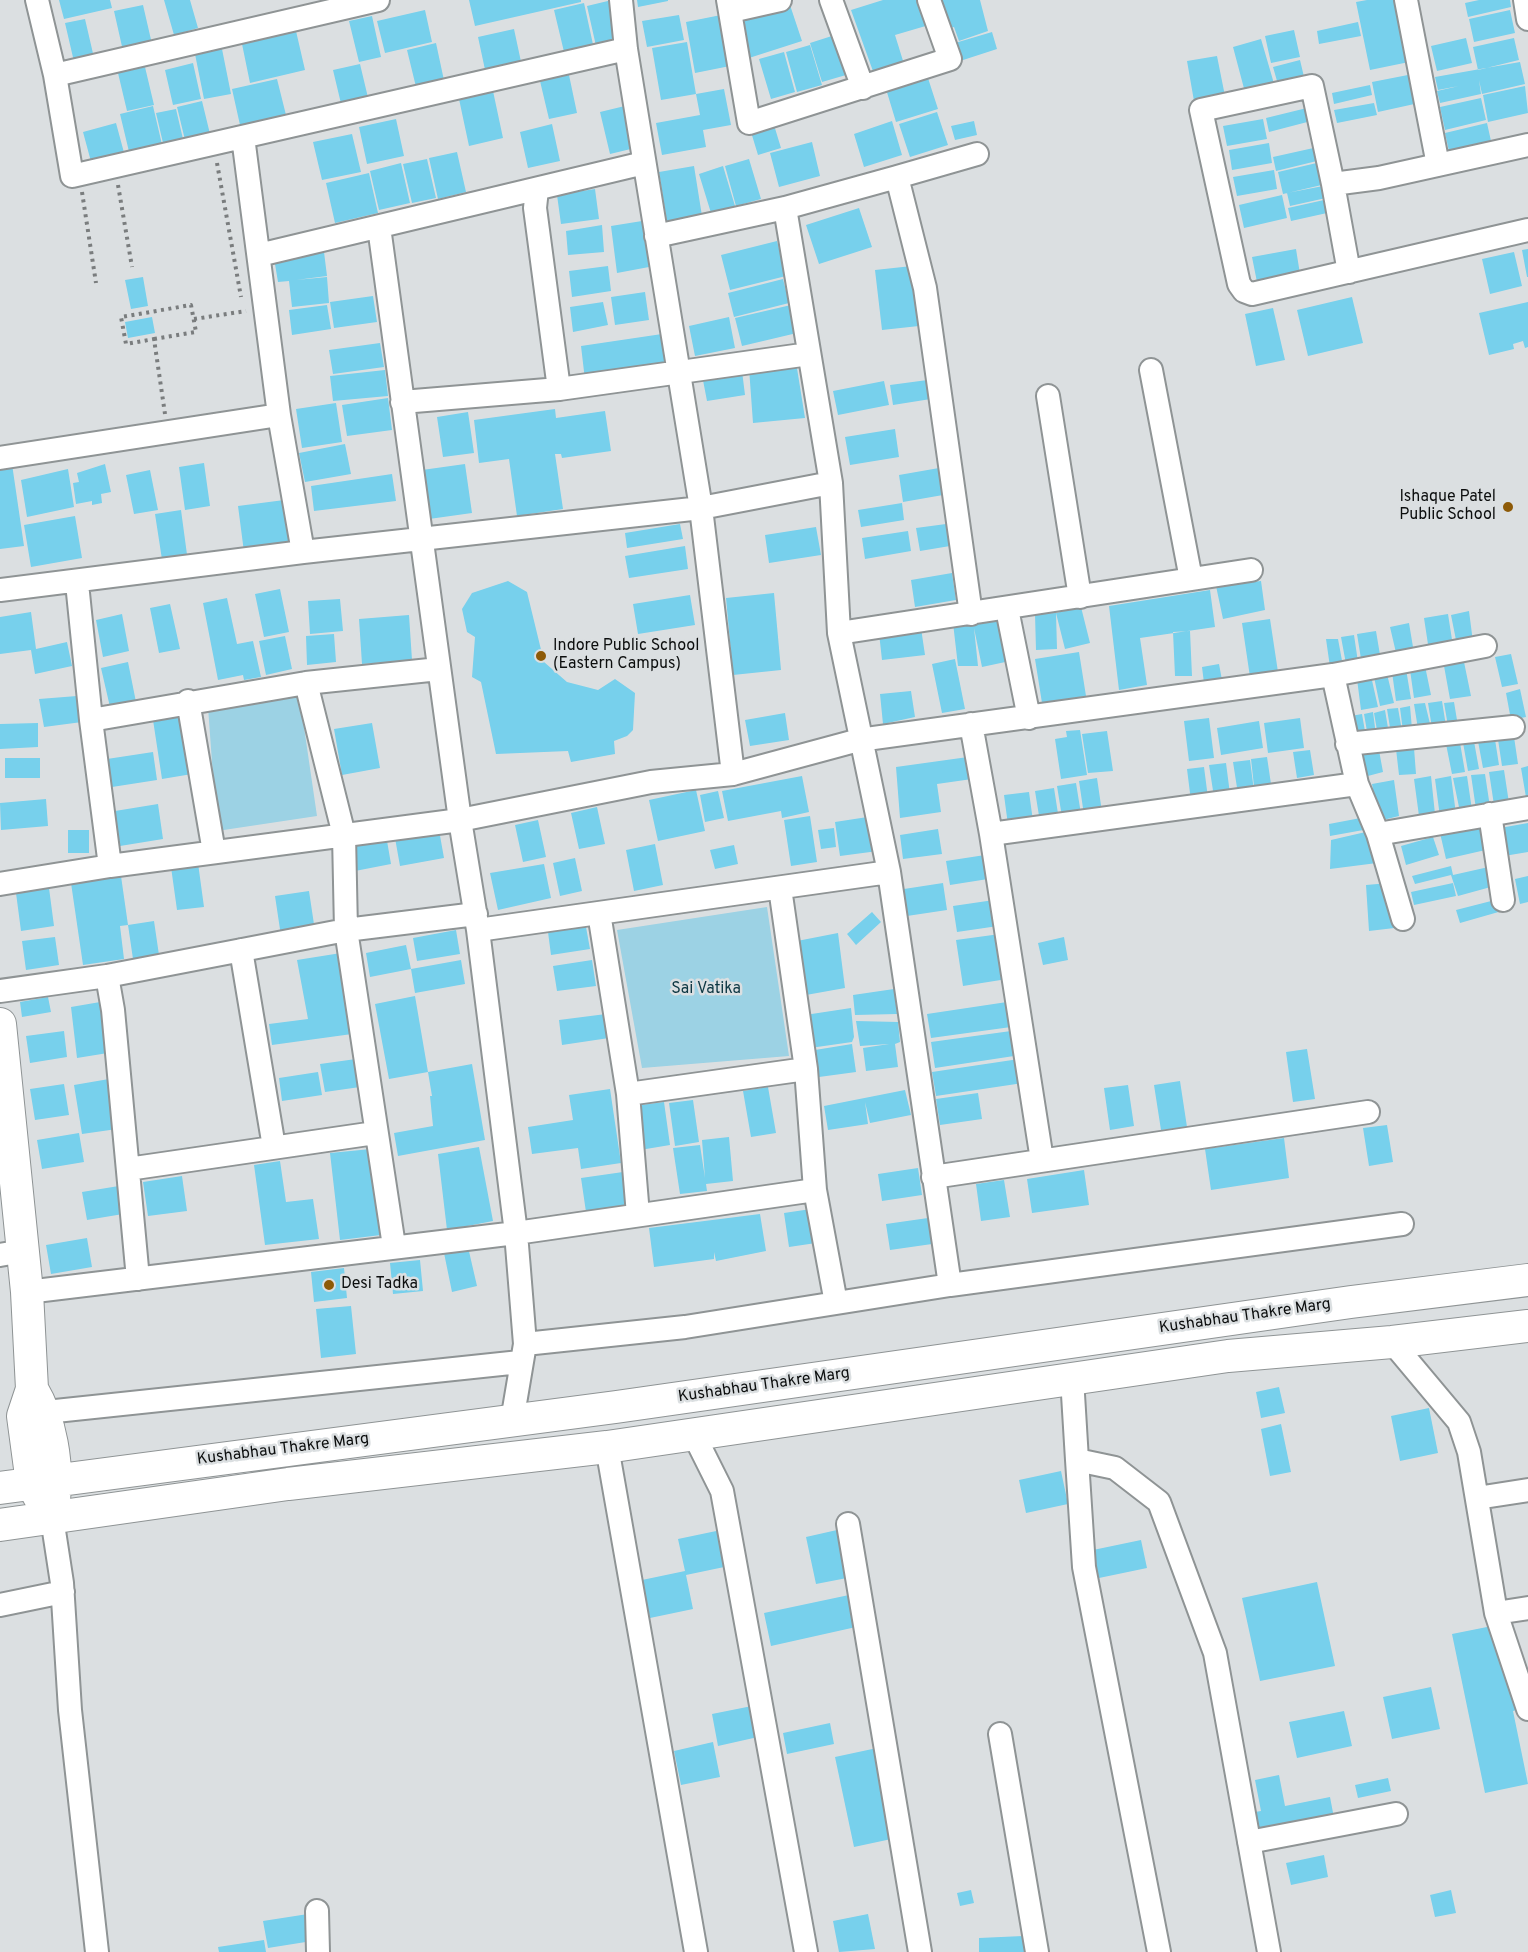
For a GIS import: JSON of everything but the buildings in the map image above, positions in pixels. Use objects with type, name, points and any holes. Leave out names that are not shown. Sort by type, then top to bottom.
[{"type":"main road","points":[[0,1024],[11,1253],[27,1292],[39,1400],[23,1416],[44,1481],[52,1518]]},
{"type":"main road","name":"Kushabhau Thakre Marg","points":[[0,1488],[512,1421],[1396,1296],[1528,1280]]},
{"type":"main road","name":"Kushabhau Thakre Marg","points":[[0,1525],[288,1484],[607,1447],[1228,1356],[1392,1342],[1528,1326]]},
{"type":"street","points":[[37,0],[55,75],[72,176],[626,49]]},
{"type":"street","points":[[55,75],[378,0]]},
{"type":"street","points":[[621,0],[626,49],[701,508],[733,774]]},
{"type":"street","points":[[780,0],[729,6],[749,123],[950,59],[929,0]]},
{"type":"street","points":[[831,0],[863,88]]},
{"type":"street","points":[[1406,0],[1438,165]]},
{"type":"street","points":[[1525,0],[1528,19]]},
{"type":"street","points":[[1349,272],[1312,86],[1201,110],[1239,284],[1244,291],[1252,294],[1349,272],[1528,230]]},
{"type":"street","points":[[243,137],[279,415],[303,552]]},
{"type":"street","points":[[1333,184],[1379,178],[1528,145]]},
{"type":"street","points":[[656,236],[785,208],[977,154]]},
{"type":"street","points":[[260,255],[644,163]]},
{"type":"street","points":[[897,177],[925,288],[971,614]]},
{"type":"street","points":[[537,189],[535,208],[559,389]]},
{"type":"street","points":[[785,208],[831,483],[839,633],[859,740],[889,872],[950,1285]]},
{"type":"street","points":[[379,226],[460,820],[477,922],[516,1233],[522,1353],[512,1421]]},
{"type":"street","points":[[402,402],[559,389],[809,354]]},
{"type":"street","points":[[1151,370],[1191,579]]},
{"type":"street","points":[[1048,396],[1080,597]]},
{"type":"street","points":[[0,458],[279,415]]},
{"type":"street","points":[[0,590],[77,583],[303,552],[701,508],[831,483]]},
{"type":"street","points":[[839,633],[1251,570]]},
{"type":"street","points":[[77,583],[91,720],[110,866]]},
{"type":"street","points":[[1007,609],[1029,718]]},
{"type":"street","points":[[0,884],[110,866],[460,820],[651,782],[733,774],[859,740],[1332,675],[1485,646]]},
{"type":"street","points":[[91,720],[188,701],[306,683],[439,669]]},
{"type":"street","points":[[1332,675],[1357,784],[1378,834],[1403,919]]},
{"type":"street","points":[[306,683],[344,835],[346,930],[375,1133],[394,1246]]},
{"type":"street","points":[[188,701],[214,852]]},
{"type":"street","points":[[971,724],[992,834],[1042,1160]]},
{"type":"street","points":[[1347,744],[1513,727]]},
{"type":"street","points":[[992,834],[1357,784]]},
{"type":"street","points":[[1378,834],[1528,808]]},
{"type":"street","points":[[1490,814],[1503,900]]},
{"type":"street","points":[[0,991],[107,976],[346,930],[599,913],[889,872]]},
{"type":"street","points":[[780,888],[806,1069],[815,1190],[836,1302]]},
{"type":"street","points":[[599,913],[628,1094],[639,1215]]},
{"type":"street","points":[[242,950],[274,1147]]},
{"type":"street","points":[[107,976],[113,1010],[138,1279]]},
{"type":"street","points":[[628,1094],[806,1069]]},
{"type":"street","points":[[933,1177],[1368,1112]]},
{"type":"street","points":[[128,1169],[375,1133]]},
{"type":"street","points":[[27,1292],[516,1233],[815,1190]]},
{"type":"street","points":[[39,1400],[522,1353],[950,1285],[1402,1224]]},
{"type":"street","points":[[1392,1342],[1459,1422],[1469,1452],[1496,1613],[1528,1709]]},
{"type":"street","points":[[1072,1378],[1084,1567],[1159,1952]]},
{"type":"street","points":[[694,1435],[723,1491],[806,1952]]},
{"type":"street","points":[[607,1447],[696,1952]]},
{"type":"street","points":[[1077,1460],[1115,1468],[1159,1502],[1215,1653],[1269,1952]]},
{"type":"street","points":[[1477,1498],[1528,1490]]},
{"type":"street","points":[[52,1518],[63,1592],[70,1710],[97,1952]]},
{"type":"street","points":[[848,1524],[920,1952]]},
{"type":"street","points":[[0,1605],[63,1592]]},
{"type":"street","points":[[1496,1613],[1528,1608]]},
{"type":"street","points":[[1000,1734],[1037,1952]]},
{"type":"street","points":[[1248,1842],[1396,1814]]},
{"type":"street","points":[[317,1911],[318,1952]]},
{"type":"path","points":[[215,156],[245,322]]},
{"type":"path","points":[[109,186],[129,181]]},
{"type":"path","points":[[118,184],[132,267]]},
{"type":"path","points":[[91,190],[82,192],[96,283]]},
{"type":"path","points":[[191,305],[196,332],[154,339],[126,344],[121,317],[191,305]]},
{"type":"path","points":[[194,319],[266,308]]},
{"type":"path","points":[[154,339],[166,423]]},
{"type":"green space","points":[[299,693],[317,816],[217,831],[208,707]]},
{"type":"green space","name":"Sai Vatika","points":[[767,907],[789,1056],[642,1068],[617,930]]},
{"type":"place","name":"Ishaque Patel Public School","points":[[1508,507]]},
{"type":"place","name":"Indore Public School (Eastern Campus)","points":[[541,656]]},
{"type":"place","name":"Desi Tadka","points":[[329,1285]]}]
